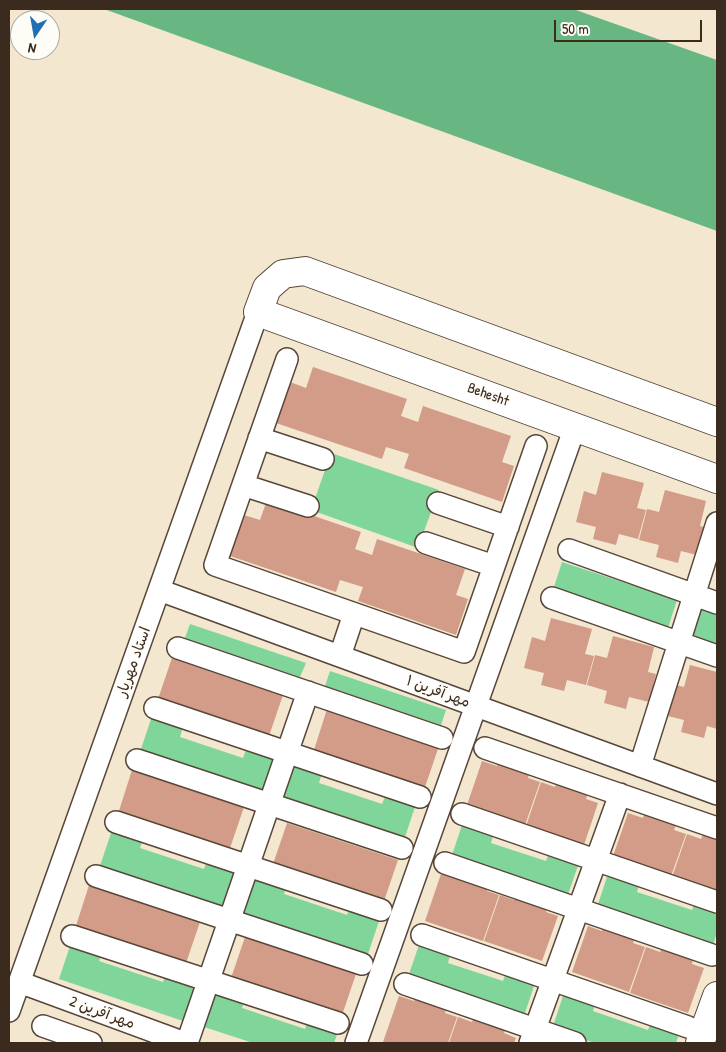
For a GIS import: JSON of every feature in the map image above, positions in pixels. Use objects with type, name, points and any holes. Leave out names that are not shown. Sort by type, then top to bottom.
[{"type":"main road","points":[[258,312],[267,288],[282,274],[305,271],[717,422]]},
{"type":"main road","name":"Behesht","points":[[258,312],[717,479]]},
{"type":"main road","points":[[694,1035],[717,996]]},
{"type":"street","name":"استاد مهریار","points":[[9,1011],[258,312]]},
{"type":"street","points":[[287,360],[215,565],[464,652],[536,446]]},
{"type":"street","points":[[356,1043],[575,428]]},
{"type":"street","points":[[259,438],[323,459]]},
{"type":"street","points":[[243,484],[308,506]]},
{"type":"street","points":[[438,503],[508,527]]},
{"type":"street","points":[[640,766],[717,523]]},
{"type":"street","points":[[426,543],[494,566]]},
{"type":"street","points":[[569,550],[717,603]]},
{"type":"street","name":"مهر آفرین ۱","points":[[159,590],[717,794]]},
{"type":"street","points":[[552,598],[717,656]]},
{"type":"street","points":[[340,656],[354,614]]},
{"type":"street","points":[[178,648],[442,738]]},
{"type":"street","points":[[186,1043],[308,692]]},
{"type":"street","points":[[154,708],[420,796]]},
{"type":"street","points":[[485,748],[717,828]]},
{"type":"street","points":[[137,760],[402,848]]},
{"type":"street","points":[[533,1036],[620,794]]},
{"type":"street","points":[[462,814],[717,902]]},
{"type":"street","points":[[116,822],[382,910]]},
{"type":"street","points":[[445,863],[712,955]]},
{"type":"street","points":[[96,876],[362,964]]},
{"type":"street","points":[[422,935],[553,980],[694,1035]]},
{"type":"street","points":[[72,936],[338,1024]]},
{"type":"street","name":"مهر آفرین 2","points":[[19,982],[186,1043]]},
{"type":"street","points":[[405,984],[533,1036],[575,1043]]},
{"type":"street","points":[[43,1026],[91,1043]]},
{"type":"green space","points":[[104,9],[573,9],[717,60],[717,231]]},
{"type":"green space","points":[[331,453],[439,490],[418,548],[311,510]]},
{"type":"green space","points":[[562,562],[677,600],[668,628],[553,590]]},
{"type":"green space","points":[[699,609],[717,615],[717,646],[689,637]]},
{"type":"green space","points":[[190,624],[306,663],[300,677],[185,638]]},
{"type":"green space","points":[[330,671],[446,710],[441,725],[325,686]]},
{"type":"green space","points":[[152,716],[183,727],[180,737],[243,758],[247,747],[277,758],[264,796],[139,755]]},
{"type":"green space","points":[[291,762],[322,773],[319,783],[382,804],[386,794],[416,804],[403,843],[278,801]]},
{"type":"green space","points":[[463,822],[494,833],[491,843],[546,861],[550,851],[580,860],[566,900],[450,861]]},
{"type":"green space","points":[[113,827],[144,837],[140,848],[204,869],[208,858],[238,868],[225,907],[100,866]]},
{"type":"green space","points":[[609,871],[640,881],[637,892],[692,910],[696,899],[717,906],[717,932],[712,949],[596,910]]},
{"type":"green space","points":[[256,873],[287,884],[284,894],[347,915],[351,905],[381,915],[368,954],[243,912]]},
{"type":"green space","points":[[72,940],[103,950],[99,961],[163,982],[167,972],[197,981],[183,1021],[59,979]]},
{"type":"green space","points":[[420,942],[451,952],[448,963],[503,981],[507,970],[536,980],[523,1019],[407,980]]},
{"type":"green space","points":[[214,987],[245,998],[242,1008],[305,1029],[308,1019],[339,1029],[334,1043],[253,1043],[201,1026]]},
{"type":"green space","points":[[565,990],[596,1001],[593,1011],[648,1030],[652,1019],[681,1028],[676,1043],[595,1043],[552,1029]]},
{"type":"building","points":[[313,367],[407,399],[401,416],[418,422],[423,406],[511,436],[502,462],[514,466],[502,502],[404,468],[409,454],[386,447],[382,459],[276,423],[290,382],[306,388]]},
{"type":"building","points":[[602,472],[644,483],[637,508],[646,510],[638,539],[619,534],[616,545],[593,539],[596,527],[576,522],[584,491],[596,495]]},
{"type":"building","points":[[665,490],[706,501],[700,526],[708,528],[701,556],[681,551],[678,563],[656,557],[659,545],[639,540],[647,509],[659,512]]},
{"type":"building","points":[[267,500],[361,532],[355,549],[372,555],[377,539],[465,569],[456,595],[468,599],[456,635],[358,601],[363,587],[340,580],[336,592],[230,556],[244,515],[260,520]]},
{"type":"building","points":[[551,618],[592,629],[585,654],[594,656],[586,685],[567,680],[564,691],[541,685],[544,673],[524,668],[532,637],[545,641]]},
{"type":"building","points":[[613,636],[654,647],[648,672],[656,674],[649,702],[629,697],[626,709],[604,703],[607,691],[587,685],[595,655],[607,658]]},
{"type":"building","points":[[173,655],[284,692],[268,739],[157,702]]},
{"type":"building","points":[[690,665],[717,672],[717,729],[707,726],[704,738],[681,732],[684,720],[664,715],[672,684],[684,687]]},
{"type":"building","points":[[328,706],[440,743],[424,790],[313,753]]},
{"type":"building","points":[[499,760],[530,771],[528,778],[540,782],[524,828],[466,808],[482,761],[497,766]]},
{"type":"building","points":[[132,770],[244,807],[228,854],[117,817]]},
{"type":"building","points":[[557,781],[589,791],[586,799],[598,803],[583,848],[525,829],[541,782],[555,787]]},
{"type":"building","points":[[645,811],[677,822],[674,830],[686,834],[670,879],[612,859],[628,813],[643,818]]},
{"type":"building","points":[[287,823],[398,860],[382,907],[271,870]]},
{"type":"building","points":[[704,832],[717,837],[717,896],[671,880],[687,834],[701,839]]},
{"type":"building","points":[[458,873],[489,884],[487,891],[499,895],[483,941],[425,921],[441,874],[456,879]]},
{"type":"building","points":[[90,882],[201,919],[185,966],[75,929]]},
{"type":"building","points":[[517,894],[548,905],[546,912],[558,916],[542,961],[484,941],[500,895],[514,900]]},
{"type":"building","points":[[604,924],[636,935],[633,943],[645,947],[629,992],[572,972],[588,926],[602,931]]},
{"type":"building","points":[[245,937],[356,974],[340,1021],[229,984]]},
{"type":"building","points":[[663,946],[694,956],[692,964],[704,968],[688,1013],[630,993],[646,947],[660,952]]},
{"type":"building","points":[[416,994],[447,1005],[445,1013],[457,1017],[448,1043],[383,1042],[399,996],[414,1001]]},
{"type":"building","points":[[475,1015],[506,1026],[504,1033],[516,1038],[514,1043],[449,1043],[458,1017],[472,1022]]}]
